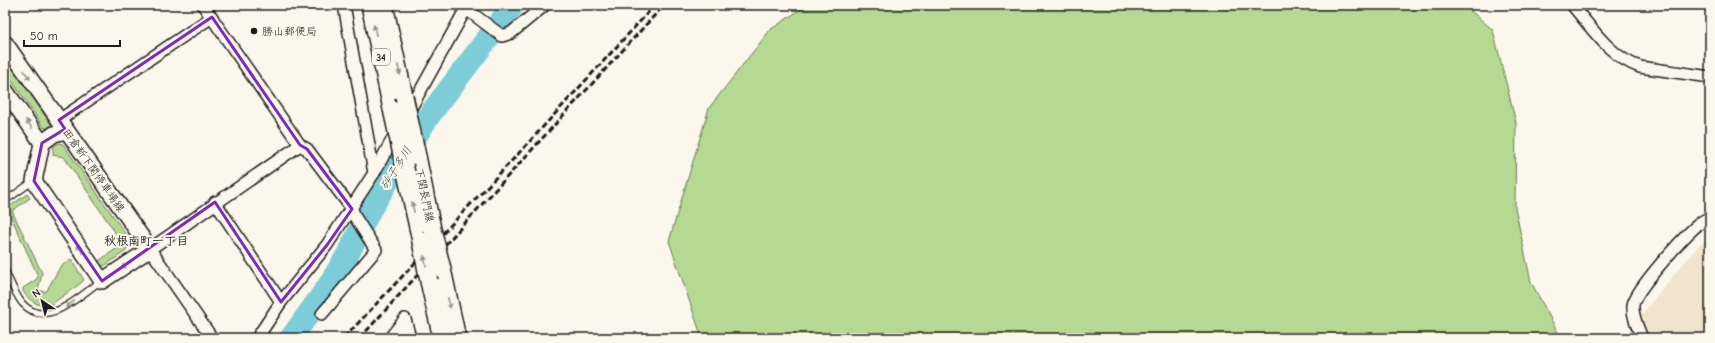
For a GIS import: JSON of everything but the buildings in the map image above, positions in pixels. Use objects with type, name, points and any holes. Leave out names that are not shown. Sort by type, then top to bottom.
[{"type":"main road","name":"下関長門線","points":[[370,5],[406,173],[426,235],[442,269],[457,338]]},
{"type":"main road","name":"下関長門線","points":[[384,5],[417,156],[430,281],[442,338]]},
{"type":"main road","name":"田倉新下関停車場線","points":[[5,43],[150,249]]},
{"type":"main road","points":[[5,90],[42,143]]},
{"type":"main road","points":[[62,125],[54,134],[42,143],[34,181],[102,281],[150,249]]},
{"type":"street","points":[[344,5],[374,173]]},
{"type":"street","points":[[257,338],[280,302],[353,213],[374,173],[442,54],[465,6],[502,36],[511,33],[545,5]]},
{"type":"street","points":[[1572,5],[1606,45],[1617,56],[1629,64],[1640,67],[1710,77]]},
{"type":"street","points":[[62,125],[209,9],[300,146],[307,149],[353,213],[376,250],[322,314]]},
{"type":"street","points":[[212,338],[150,249],[215,202],[300,146]]},
{"type":"street","points":[[215,202],[280,302]]},
{"type":"street","points":[[1642,338],[1636,322],[1633,306],[1636,295],[1669,254],[1700,223],[1710,217]]},
{"type":"street","points":[[390,338],[405,319],[410,338]]},
{"type":"lane","points":[[5,201],[34,181]]},
{"type":"lane","points":[[5,270],[23,304],[33,310],[45,314],[62,310],[102,281]]},
{"type":"highlighted area","points":[[212,17],[300,145],[307,149],[352,209],[327,245],[281,302],[215,202],[102,281],[34,181],[42,143],[65,129],[59,120]]},
{"type":"shaded area","points":[[1710,238],[1710,338],[1642,338],[1636,322],[1698,246]]},
{"type":"green space","points":[[807,5],[1464,5],[1493,30],[1516,123],[1515,208],[1531,282],[1561,338],[702,338],[669,241],[709,108],[770,30]]},
{"type":"green space","points":[[5,57],[51,124],[49,128],[44,128],[5,71]]},
{"type":"green space","points":[[59,143],[63,144],[129,239],[126,251],[104,266],[100,266],[96,263],[123,244],[64,157],[53,155],[53,147]]},
{"type":"green space","points":[[27,194],[30,198],[12,211],[42,273],[38,290],[46,292],[60,267],[71,259],[84,280],[49,306],[34,302],[28,298],[23,291],[23,288],[37,279],[38,276],[8,210],[9,207]]},
{"type":"waterway","name":"砂子多川","points":[[291,338],[327,288],[348,254],[370,210],[428,117],[513,5]]},
{"type":"railway","points":[[344,338],[519,153],[655,5]]},
{"type":"railway","points":[[360,338],[664,5]]},
{"type":"place","name":"勝山郵便局","points":[[254,31]]},
{"type":"district","name":"秋根南町一丁目","points":[[146,241]]}]
